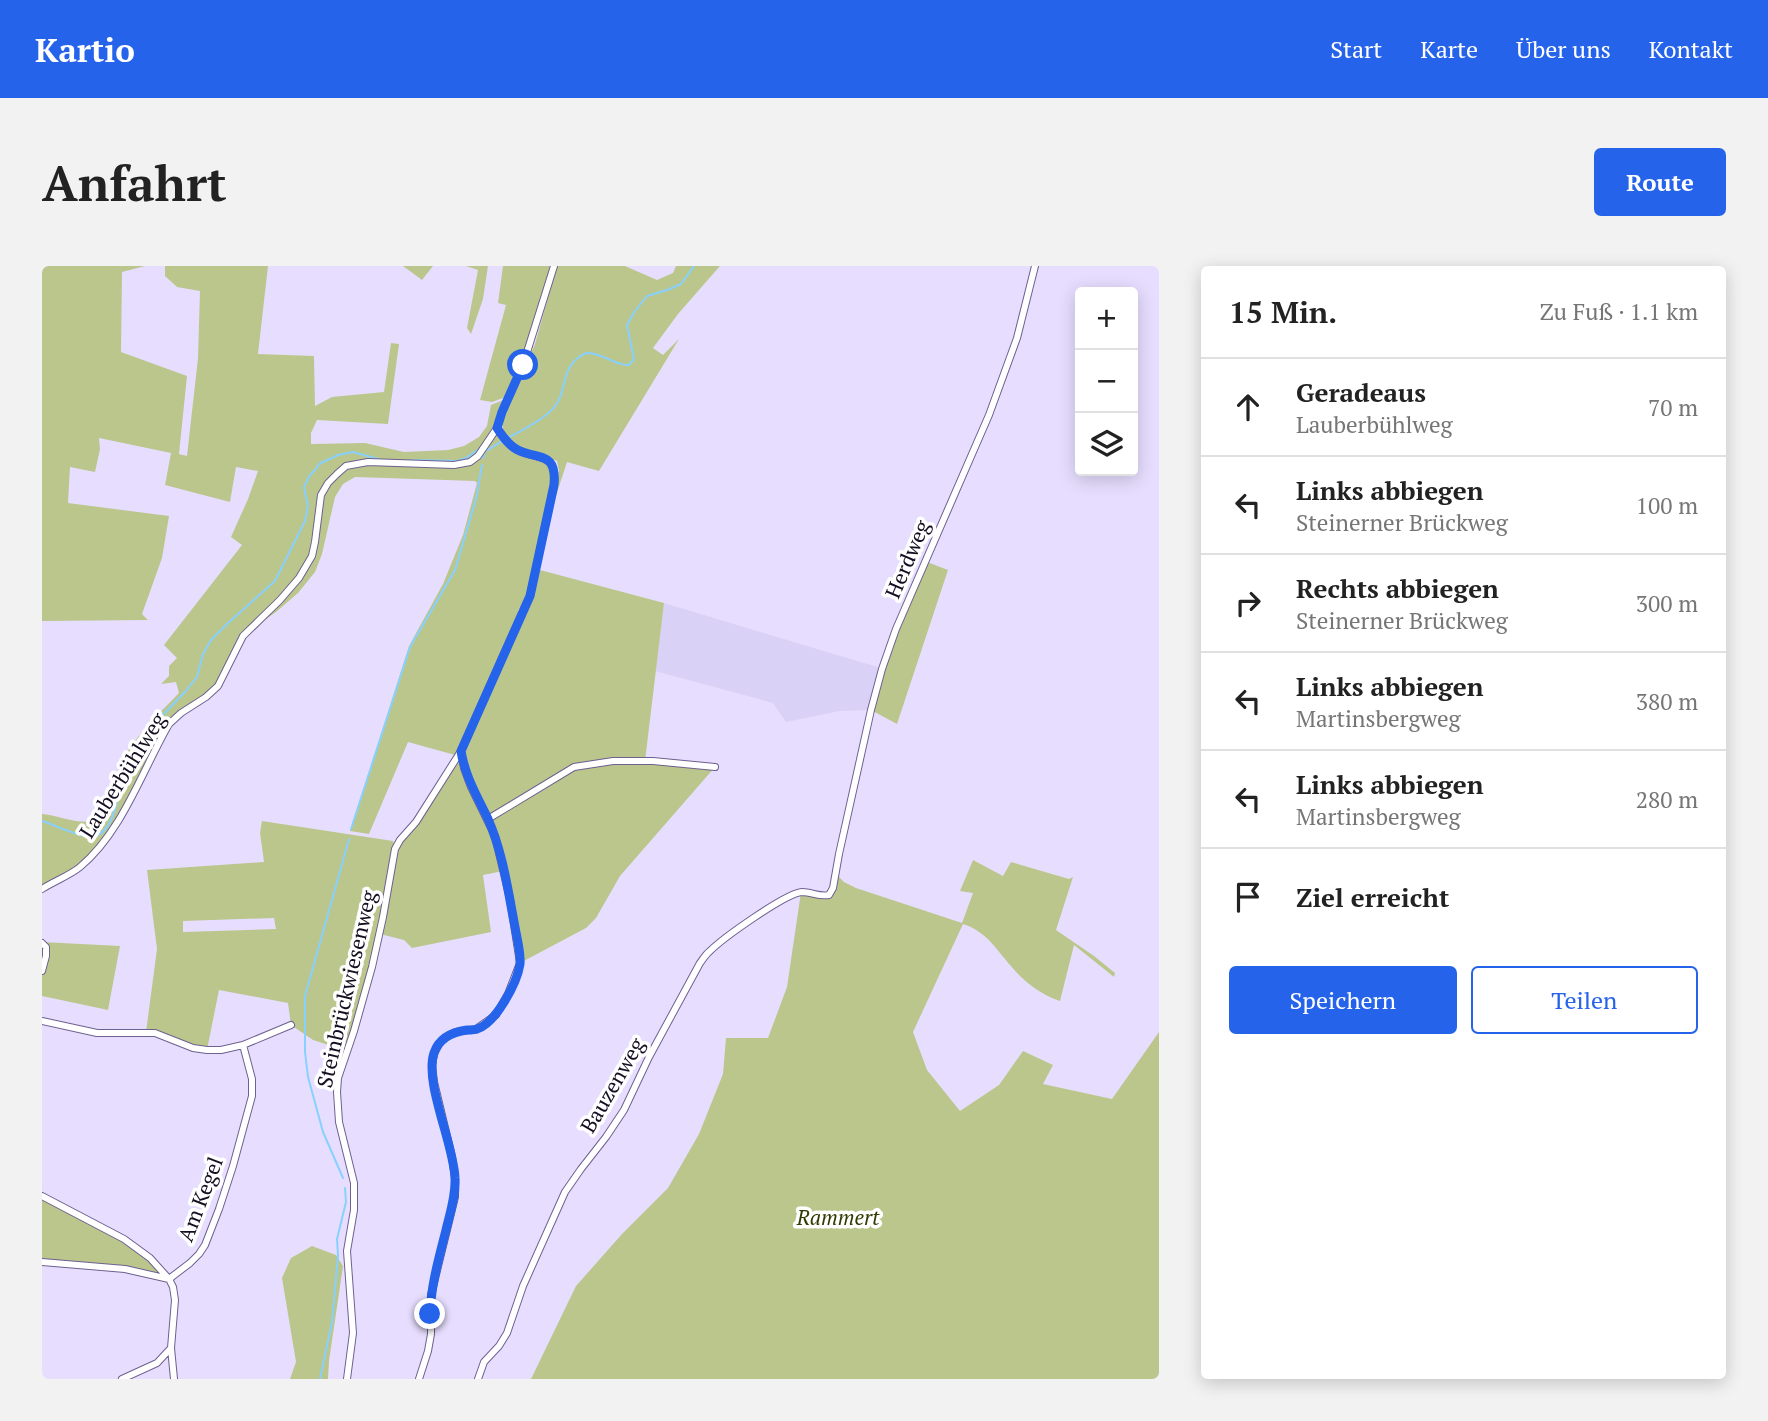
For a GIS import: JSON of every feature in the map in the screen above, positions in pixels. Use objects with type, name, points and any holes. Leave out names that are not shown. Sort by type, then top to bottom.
[{"type":"street","name":"Lauberbühlweg","points":[[42,889],[78,869],[97,851],[146,770],[169,724],[218,685],[243,636],[299,578],[312,556],[321,495],[328,483],[346,467],[368,462],[454,465],[470,462],[499,431],[502,412],[523,365],[554,266]]},
{"type":"street","name":"Herdweg","points":[[836,874],[882,669],[896,629],[989,415],[1017,338],[1035,266]]},
{"type":"street","name":"Steinbrückwiesenweg","points":[[347,1379],[353,1333],[347,1251],[354,1210],[354,1183],[339,1122],[338,1078],[372,967],[395,849],[416,822],[461,751],[530,596],[554,485],[555,471],[549,461],[515,448],[499,431]]},
{"type":"street","points":[[419,1379],[428,1351],[431,1295],[454,1197],[455,1178],[436,1095],[432,1065],[434,1054],[446,1037],[456,1032],[476,1029],[496,1015],[520,963],[504,870],[495,836],[467,778],[461,751]]},
{"type":"street","points":[[488,819],[574,767],[613,761],[653,761],[715,767]]},
{"type":"street","name":"Bauzenweg","points":[[478,1379],[484,1362],[508,1333],[523,1286],[565,1192],[624,1110],[649,1056],[699,964],[726,937],[785,898],[802,892],[829,895],[836,874]]},
{"type":"street","points":[[42,943],[46,947],[42,971]]},
{"type":"street","points":[[42,1021],[97,1033],[155,1033],[193,1048],[206,1050],[243,1045],[291,1025]]},
{"type":"street","name":"Am Kegel","points":[[169,1279],[190,1263],[205,1245],[233,1166],[252,1096],[252,1079],[243,1045]]},
{"type":"street","points":[[42,1196],[124,1239],[150,1258],[169,1279],[175,1300],[171,1348],[174,1379]]},
{"type":"street","points":[[42,1262],[125,1269],[169,1279]]},
{"type":"street","points":[[122,1379],[157,1363],[171,1348]]},
{"type":"shaded area","points":[[664,603],[864,663],[882,666],[871,710],[840,711],[786,722],[773,703],[655,671]]},
{"type":"green space","points":[[42,266],[145,266],[122,272],[121,352],[187,376],[179,454],[187,456],[198,358],[200,291],[177,287],[165,276],[165,266],[268,266],[258,354],[314,356],[315,406],[332,397],[384,392],[391,343],[399,344],[388,424],[317,420],[311,433],[311,444],[365,443],[404,452],[448,450],[464,446],[479,437],[487,426],[491,405],[506,399],[487,438],[472,460],[478,460],[499,434],[506,443],[545,461],[554,472],[529,595],[523,609],[518,610],[520,612],[455,755],[408,742],[369,834],[350,831],[409,646],[443,584],[463,535],[477,483],[475,481],[355,477],[343,484],[335,497],[322,554],[315,572],[298,593],[242,636],[217,685],[168,724],[112,827],[95,849],[78,866],[42,886],[42,814],[83,822],[100,817],[129,750],[179,693],[176,682],[161,684],[169,676],[169,666],[177,658],[164,645],[242,545],[231,537],[258,471],[236,467],[230,502],[165,485],[171,453],[99,438],[100,449],[95,472],[70,467],[68,503],[169,516],[162,558],[142,614],[148,620],[42,621]]},
{"type":"green space","points":[[403,266],[433,266],[422,280]]},
{"type":"green space","points":[[466,266],[488,266],[483,299],[471,334],[467,328],[478,270]]},
{"type":"green space","points":[[503,266],[550,266],[522,364],[510,392],[492,402],[480,400],[506,305],[498,303]]},
{"type":"green space","points":[[557,266],[625,266],[657,280],[673,273],[676,266],[720,266],[678,314],[653,348],[663,355],[679,339],[599,471],[567,462],[553,505],[559,471],[557,461],[513,443],[503,429],[503,419],[535,344]]},
{"type":"green space","points":[[927,562],[948,570],[897,724],[871,710],[899,630]]},
{"type":"green space","points":[[540,570],[664,603],[645,761],[715,767],[620,876],[596,918],[586,928],[520,963],[503,871],[483,875],[491,932],[412,948],[404,940],[380,934],[347,1051],[313,1040],[291,1025],[288,1003],[219,990],[207,1050],[146,1032],[157,949],[147,870],[264,862],[260,833],[262,821],[393,841],[395,847],[467,742],[533,596]],"holes":[[[274,918],[276,929],[183,932],[183,921]]]},
{"type":"green space","name":"Rammert","points":[[973,860],[1003,876],[1011,862],[1069,879],[1073,877],[1056,930],[1115,973],[1114,977],[1074,945],[1060,1001],[1027,982],[985,936],[963,924],[913,1032],[927,1070],[960,1111],[999,1085],[1023,1051],[1053,1065],[1043,1084],[1112,1099],[1159,1032],[1159,1379],[531,1379],[576,1286],[668,1188],[699,1134],[723,1074],[726,1038],[768,1038],[787,987],[801,892],[829,895],[836,874],[856,888],[962,923],[973,893],[960,891]]},
{"type":"green space","points":[[42,942],[120,946],[108,1010],[42,996],[42,971],[46,956]]},
{"type":"green space","points":[[42,1196],[124,1239],[169,1279],[125,1269],[42,1262]]},
{"type":"green space","points":[[312,1246],[336,1255],[343,1266],[328,1379],[290,1379],[296,1362],[282,1278],[291,1258]]},
{"type":"waterway","points":[[485,450],[550,412],[559,399],[569,369],[583,354],[599,355],[619,364],[629,365],[634,359],[627,325],[635,311],[647,296],[681,284],[694,266]]},
{"type":"waterway","points":[[411,460],[457,461],[479,449]]},
{"type":"waterway","points":[[483,458],[485,450]]},
{"type":"waterway","points":[[42,821],[76,834],[95,836],[102,833],[111,820],[125,776],[141,757],[139,751],[145,738],[154,724],[197,677],[203,654],[211,640],[275,581],[305,521],[308,506],[304,487],[310,475],[319,464],[338,455],[353,452],[378,459]]},
{"type":"waterway","points":[[351,829],[410,647],[455,570],[476,499],[482,465]]},
{"type":"waterway","points":[[343,1178],[323,1132],[308,1077],[305,996],[349,839]]},
{"type":"waterway","points":[[320,1379],[332,1322],[337,1239],[346,1202],[345,1188]]},
{"type":"route","points":[[430,1314],[431,1295],[454,1197],[455,1178],[436,1095],[432,1065],[434,1054],[446,1037],[456,1032],[476,1029],[496,1015],[517,975],[520,963],[510,898],[495,836],[471,787],[461,751],[530,596],[554,485],[555,471],[549,461],[515,448],[497,428],[523,365]]}]
